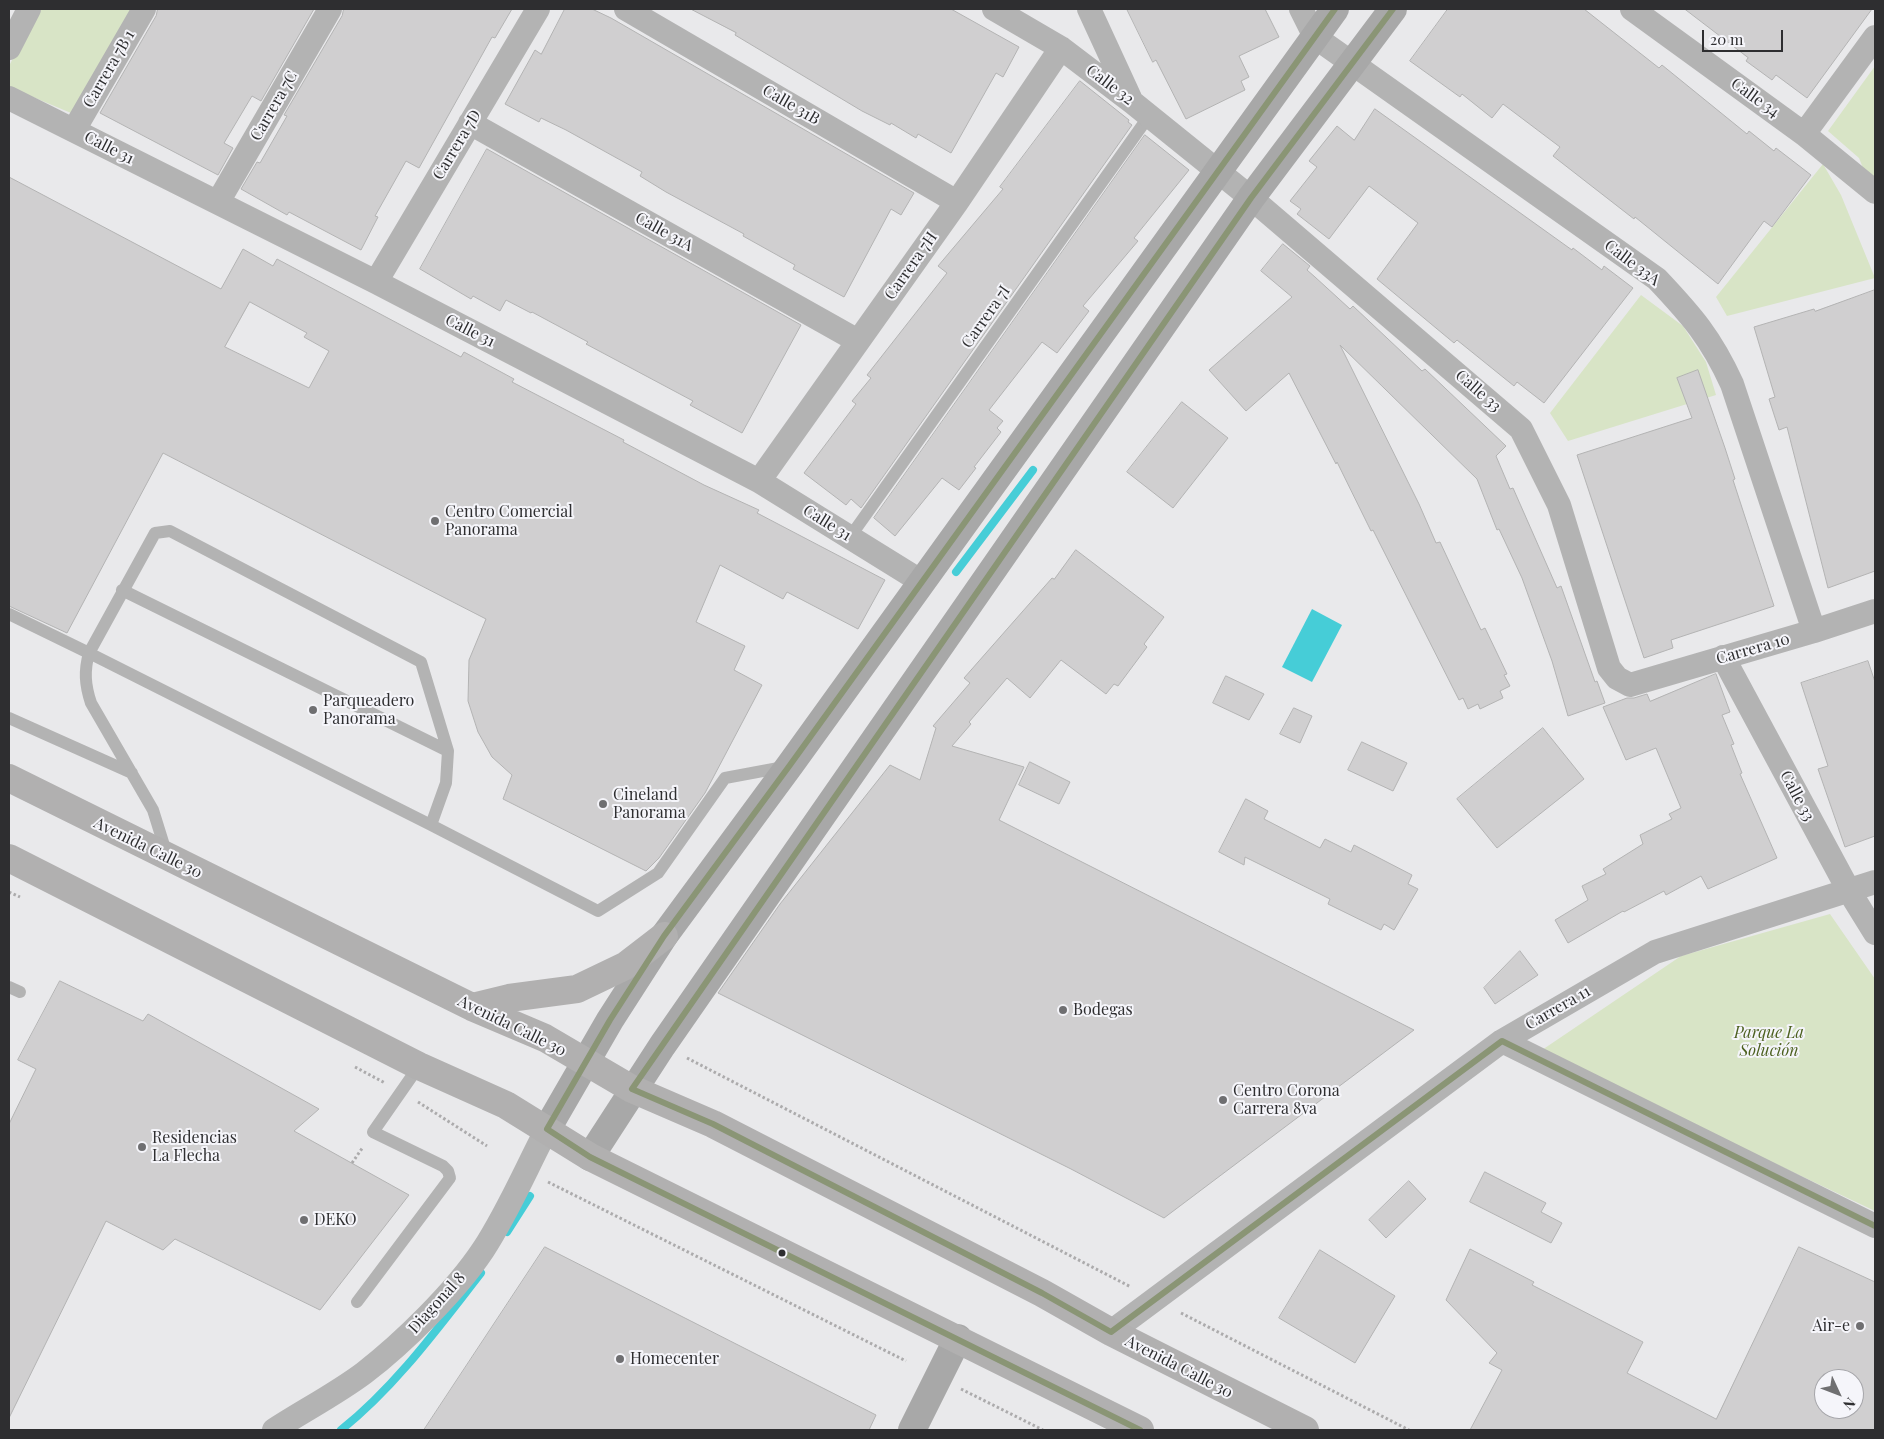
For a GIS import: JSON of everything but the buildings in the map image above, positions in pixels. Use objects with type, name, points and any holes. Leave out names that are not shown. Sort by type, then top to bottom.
[{"type":"highway","name":"Avenida Calle 30","points":[[9,778],[472,1007],[545,1038],[632,1090],[713,1124],[1042,1293],[1111,1332],[1305,1430]]},
{"type":"highway","points":[[9,858],[419,1066],[506,1105],[590,1158],[958,1338],[1140,1430]]},
{"type":"highway","points":[[472,1007],[509,998],[577,988],[625,966],[664,936]]},
{"type":"street","points":[[9,48],[29,9]]},
{"type":"street","name":"Carrera 7B 1","points":[[74,130],[144,9]]},
{"type":"street","name":"Carrera 7C","points":[[218,202],[330,9]]},
{"type":"street","name":"Carrera 7D","points":[[376,282],[538,9]]},
{"type":"street","name":"Calle 31B","points":[[626,9],[957,202]]},
{"type":"street","name":"Calle 32","points":[[994,9],[1061,48],[1218,172]]},
{"type":"street","points":[[1089,9],[1140,109]]},
{"type":"street","name":"Calle 33A","points":[[1301,9],[1315,37],[1657,279],[1696,320],[1718,354],[1732,384],[1814,631]]},
{"type":"street","points":[[546,1129],[664,936],[790,765],[1335,9]]},
{"type":"street","points":[[590,1158],[632,1090],[1251,198],[1353,64],[1392,9]]},
{"type":"street","name":"Calle 34","points":[[1644,12],[1804,134],[1875,192]]},
{"type":"street","points":[[1804,134],[1875,37]]},
{"type":"street","name":"Carrera 7H","points":[[759,481],[957,202],[1061,48]]},
{"type":"street","name":"Calle 31","points":[[9,98],[376,282],[759,481],[922,582]]},
{"type":"street","name":"Calle 31A","points":[[470,123],[858,341]]},
{"type":"street","name":"Calle 33","points":[[1218,172],[1251,198],[1521,429],[1558,505],[1610,668],[1617,678],[1630,685]]},
{"type":"street","name":"Carrera 10","points":[[1630,685],[1814,631],[1875,611]]},
{"type":"street","name":"Calle 33","points":[[1723,657],[1848,891],[1875,932]]},
{"type":"street","name":"Carrera 11","points":[[1111,1332],[1502,1041],[1655,952],[1875,882]]},
{"type":"street","points":[[1502,1041],[1875,1226]]},
{"type":"street","name":"Diagonal 8","points":[[274,1430],[363,1374],[410,1334],[450,1291],[482,1251],[518,1189],[546,1129]]},
{"type":"street","points":[[912,1430],[958,1338]]},
{"type":"lane","name":"Carrera 7I","points":[[850,537],[1140,109]]},
{"type":"lane","points":[[168,858],[153,810],[90,703],[86,687],[85,670],[89,653],[122,590],[156,533],[170,530],[416,657],[424,667],[448,751],[446,784],[431,825]]},
{"type":"lane","points":[[122,590],[448,751]]},
{"type":"lane","points":[[9,614],[431,825],[598,911],[658,873],[726,778],[790,765]]},
{"type":"lane","points":[[9,718],[132,773]]},
{"type":"lane","points":[[357,1302],[450,1178],[448,1171],[443,1166],[373,1132],[419,1066]]},
{"type":"path","points":[[9,892],[25,899]]},
{"type":"path","points":[[684,1057],[1136,1289]]},
{"type":"path","points":[[351,1065],[402,1091],[487,1146]]},
{"type":"path","points":[[541,1178],[906,1361]]},
{"type":"path","points":[[1175,1310],[1409,1430]]},
{"type":"path","points":[[952,1384],[1043,1430]]},
{"type":"green space","points":[[38,9],[132,9],[71,113],[9,87],[9,66]]},
{"type":"green space","points":[[1875,66],[1875,198],[1859,158],[1828,131]]},
{"type":"green space","points":[[1823,164],[1841,195],[1875,278],[1727,316],[1716,297]]},
{"type":"green space","points":[[1641,295],[1683,326],[1706,362],[1716,395],[1568,441],[1550,413]]},
{"type":"green space","name":"Parque La Solución","points":[[1830,914],[1875,979],[1875,1211],[1539,1052],[1681,956]]},
{"type":"water","points":[[1312,609],[1342,625],[1312,682],[1282,667]]},
{"type":"waterway","points":[[956,572],[1033,470]]},
{"type":"waterway","points":[[507,1232],[530,1196]]},
{"type":"waterway","points":[[341,1430],[398,1376],[481,1273]]},
{"type":"transit line","points":[[1140,1430],[590,1157],[547,1129],[610,1020],[664,936],[790,765],[1335,9]]},
{"type":"transit line","points":[[1393,9],[1251,198],[632,1089],[713,1124],[1042,1293],[1111,1332],[1502,1041],[1875,1226]]},
{"type":"place","name":"Centro Comercial Panorama","points":[[435,521]]},
{"type":"place","name":"Parqueadero Panorama","points":[[313,710]]},
{"type":"place","name":"Cineland Panorama","points":[[603,804]]},
{"type":"place","name":"Bodegas","points":[[1063,1010]]},
{"type":"place","name":"Centro Corona Carrera 8va","points":[[1223,1100]]},
{"type":"place","name":"Residencias La Flecha","points":[[142,1147]]},
{"type":"place","name":"DEKO","points":[[304,1220]]},
{"type":"place","name":"Air-e","points":[[1860,1326]]},
{"type":"place","name":"Homecenter","points":[[620,1359]]}]
